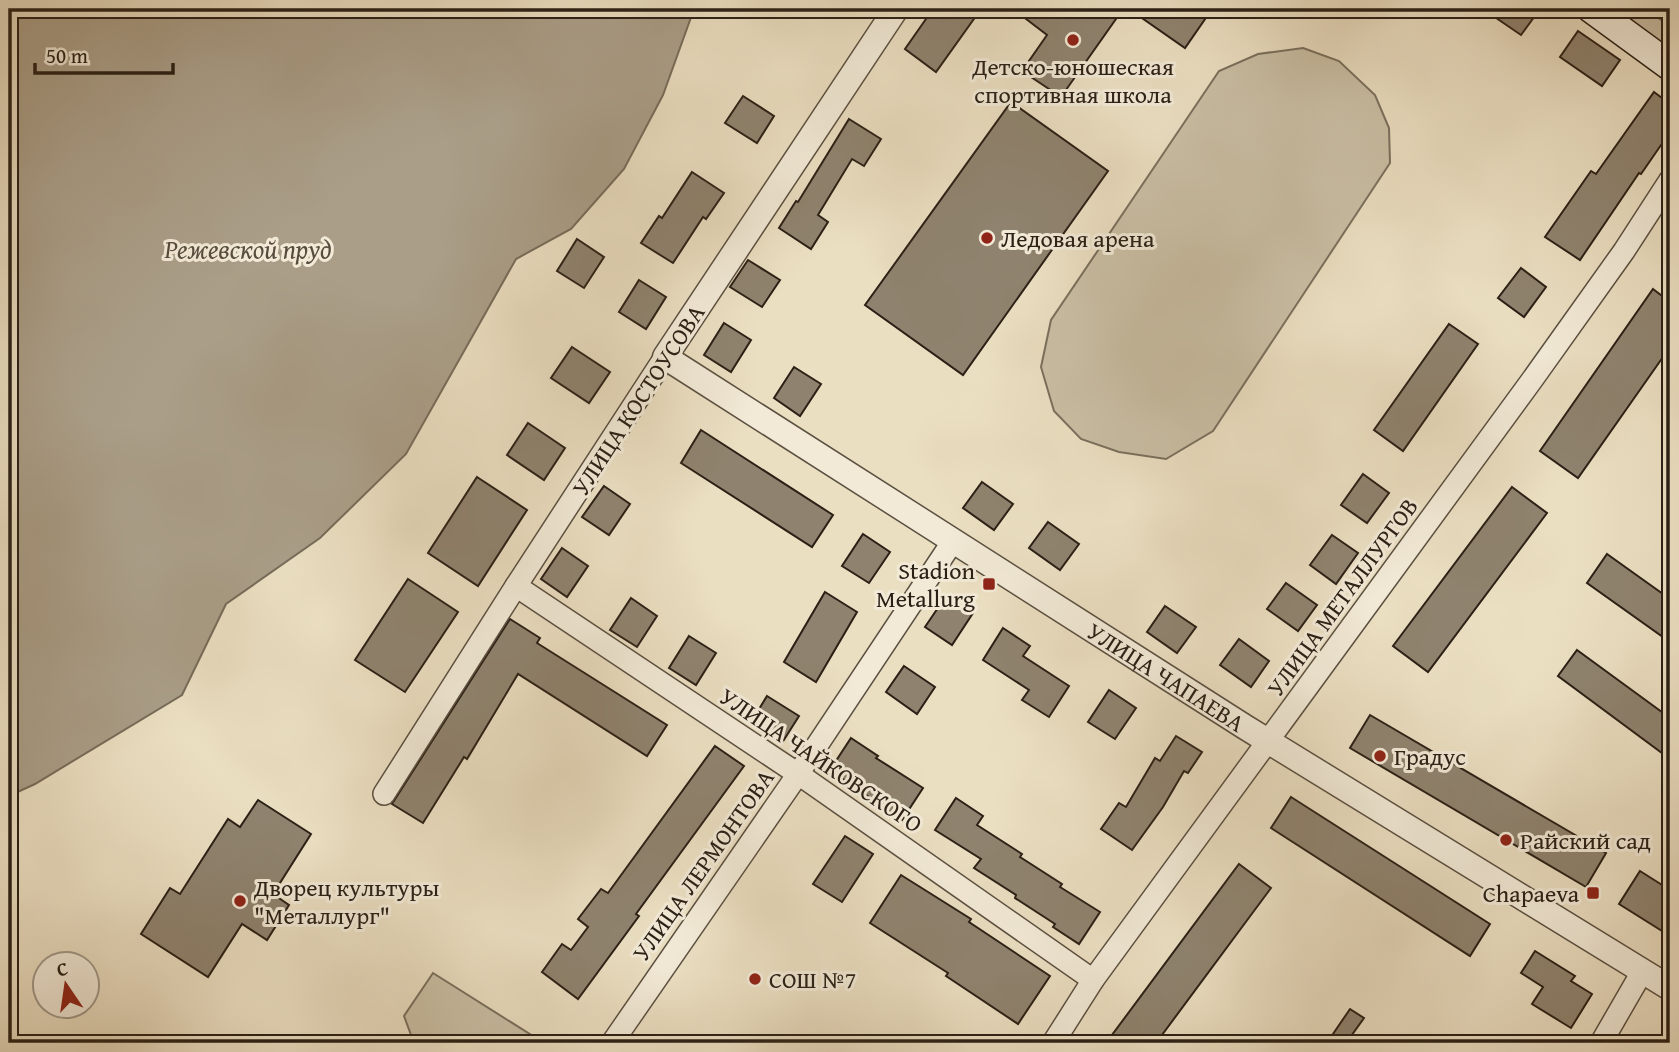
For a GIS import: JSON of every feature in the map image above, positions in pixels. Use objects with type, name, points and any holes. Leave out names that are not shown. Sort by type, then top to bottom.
[{"type":"main road","points":[[1592,9],[1670,66]]},
{"type":"street","name":"УЛИЦА КОСТОУСОВА","points":[[384,794],[665,357],[896,9]]},
{"type":"street","name":"УЛИЦА МЕТАЛЛУРГОВ","points":[[1054,1043],[1093,981],[1532,380],[1624,251],[1670,180]]},
{"type":"street","name":"УЛИЦА ЧАПАЕВА","points":[[665,357],[913,504],[953,541],[1670,988]]},
{"type":"street","name":"УЛИЦА ЛЕРМОНТОВА","points":[[611,1043],[798,774],[953,541]]},
{"type":"street","name":"УЛИЦА ЧАЙКОВСКОГО","points":[[516,586],[798,774],[1093,981]]},
{"type":"street","points":[[1601,1043],[1643,972]]},
{"type":"shaded area","points":[[1613,9],[1645,9],[1670,26],[1665,48]]},
{"type":"shaded area","points":[[1303,48],[1339,61],[1375,95],[1389,128],[1390,163],[1213,431],[1166,459],[1119,452],[1081,439],[1054,411],[1041,367],[1051,320],[1219,71],[1258,54]]},
{"type":"shaded area","points":[[433,973],[544,1043],[414,1043],[404,1016]]},
{"type":"water","name":"Режевской пруд","points":[[9,9],[694,9],[663,95],[624,169],[571,229],[516,259],[406,454],[320,538],[226,604],[182,695],[35,784],[9,796]]},
{"type":"building","points":[[933,9],[981,9],[936,72],[905,49]]},
{"type":"building","name":"Детско-юношеская спортивная школа","points":[[1013,9],[1123,9],[1061,97],[1022,71],[1047,35]]},
{"type":"building","name":"Детско-юношеская спортивная школа","points":[[1129,9],[1212,9],[1185,48]]},
{"type":"building","points":[[1483,9],[1540,9],[1521,35]]},
{"type":"building","points":[[1578,31],[1620,60],[1602,86],[1560,57]]},
{"type":"building","points":[[1654,92],[1670,104],[1670,132],[1580,260],[1545,237],[1591,171],[1596,174]]},
{"type":"building","points":[[743,96],[774,116],[757,143],[725,123]]},
{"type":"building","name":"Ледовая арена","points":[[1011,102],[1108,171],[963,375],[865,305]]},
{"type":"building","points":[[849,119],[881,139],[864,166],[852,159],[818,215],[828,222],[811,249],[779,228]]},
{"type":"building","points":[[692,172],[724,193],[706,219],[703,217],[673,263],[641,243],[659,216],[662,218]]},
{"type":"building","points":[[577,239],[604,257],[584,288],[557,271]]},
{"type":"building","points":[[748,260],[780,280],[762,307],[730,287]]},
{"type":"building","points":[[1521,268],[1546,287],[1524,317],[1498,298]]},
{"type":"building","points":[[639,280],[666,297],[646,329],[619,312]]},
{"type":"building","points":[[1653,289],[1670,302],[1670,347],[1578,478],[1540,451]]},
{"type":"building","points":[[724,323],[751,340],[731,372],[704,355]]},
{"type":"building","points":[[1449,324],[1478,344],[1403,451],[1374,430]]},
{"type":"building","points":[[572,347],[610,372],[589,403],[551,378]]},
{"type":"building","points":[[794,367],[821,384],[800,416],[774,398]]},
{"type":"building","points":[[528,423],[565,448],[544,480],[507,455]]},
{"type":"building","points":[[701,430],[833,515],[812,547],[681,463]]},
{"type":"building","points":[[1363,474],[1389,493],[1367,523],[1341,505]]},
{"type":"building","points":[[477,477],[527,510],[478,586],[428,553]]},
{"type":"building","points":[[982,482],[1013,504],[994,530],[963,508]]},
{"type":"building","points":[[604,486],[630,504],[609,535],[582,517]]},
{"type":"building","points":[[1512,487],[1547,513],[1428,672],[1393,646]]},
{"type":"building","points":[[1048,522],[1079,544],[1060,570],[1029,548]]},
{"type":"building","points":[[863,534],[890,552],[869,583],[842,566]]},
{"type":"building","points":[[1332,535],[1358,553],[1336,584],[1310,565]]},
{"type":"building","points":[[562,548],[588,566],[567,597],[541,579]]},
{"type":"building","points":[[1607,554],[1670,599],[1670,642],[1587,583]]},
{"type":"building","points":[[408,579],[458,612],[405,692],[355,660]]},
{"type":"building","points":[[1286,583],[1317,605],[1298,631],[1267,609]]},
{"type":"building","points":[[825,592],[857,612],[816,682],[784,662]]},
{"type":"building","points":[[946,596],[973,613],[952,645],[925,627]]},
{"type":"building","points":[[631,598],[657,616],[637,647],[610,630]]},
{"type":"building","points":[[1165,606],[1196,627],[1177,653],[1147,632]]},
{"type":"building","points":[[510,619],[540,638],[537,643],[667,725],[647,756],[518,674],[467,759],[464,757],[423,823],[392,804]]},
{"type":"building","points":[[1003,628],[1030,646],[1023,656],[1069,686],[1049,717],[1022,700],[1029,690],[983,660]]},
{"type":"building","points":[[689,636],[716,653],[696,685],[669,668]]},
{"type":"building","points":[[1239,639],[1269,661],[1251,687],[1220,665]]},
{"type":"building","points":[[1577,650],[1670,718],[1670,759],[1558,676]]},
{"type":"building","points":[[904,666],[935,687],[917,714],[886,692]]},
{"type":"building","points":[[1109,690],[1136,708],[1115,739],[1088,722]]},
{"type":"building","points":[[767,696],[799,716],[782,743],[750,724]]},
{"type":"building","points":[[1370,715],[1606,853],[1586,887],[1350,748]]},
{"type":"building","points":[[1176,736],[1202,752],[1188,773],[1184,771],[1163,807],[1132,850],[1101,829],[1119,803],[1126,807],[1155,758],[1160,761]]},
{"type":"building","points":[[851,738],[878,756],[876,758],[923,788],[902,820],[830,770]]},
{"type":"building","points":[[715,746],[744,766],[578,999],[542,972],[562,944],[571,950],[588,927],[578,919],[601,889],[608,893]]},
{"type":"building","points":[[1291,797],[1490,924],[1470,956],[1271,828]]},
{"type":"building","points":[[956,798],[983,816],[977,825],[1022,854],[1020,857],[1062,884],[1060,887],[1100,912],[1079,944],[1053,927],[1055,924],[1015,898],[1016,895],[974,868],[981,859],[935,830]]},
{"type":"building","points":[[258,800],[311,834],[273,894],[289,905],[267,940],[242,924],[208,977],[141,934],[170,888],[180,894],[228,819],[240,827]]},
{"type":"building","points":[[845,836],[873,854],[842,902],[813,884]]},
{"type":"building","points":[[1239,864],[1271,888],[1156,1043],[1106,1043]]},
{"type":"building","points":[[1640,871],[1670,890],[1670,936],[1619,904]]},
{"type":"building","points":[[901,875],[971,919],[969,922],[1050,976],[1018,1024],[946,976],[948,973],[870,923]]},
{"type":"building","points":[[1535,951],[1575,976],[1571,981],[1592,994],[1571,1028],[1532,1004],[1543,987],[1521,973]]},
{"type":"building","points":[[1350,1009],[1364,1018],[1346,1043],[1333,1034]]},
{"type":"place","name":"Детско-юношеская спортивная школа","points":[[1073,40]]},
{"type":"place","name":"Ледовая арена","points":[[987,238]]},
{"type":"place","name":"Stadion Metallurg","points":[[989,584]]},
{"type":"place","name":"Градус","points":[[1380,756]]},
{"type":"place","name":"Райский сад","points":[[1506,840]]},
{"type":"place","name":"Chapaeva","points":[[1593,893]]},
{"type":"place","name":"Дворец культуры \"Металлург\"","points":[[240,901]]},
{"type":"place","name":"СОШ №7","points":[[755,979]]}]
